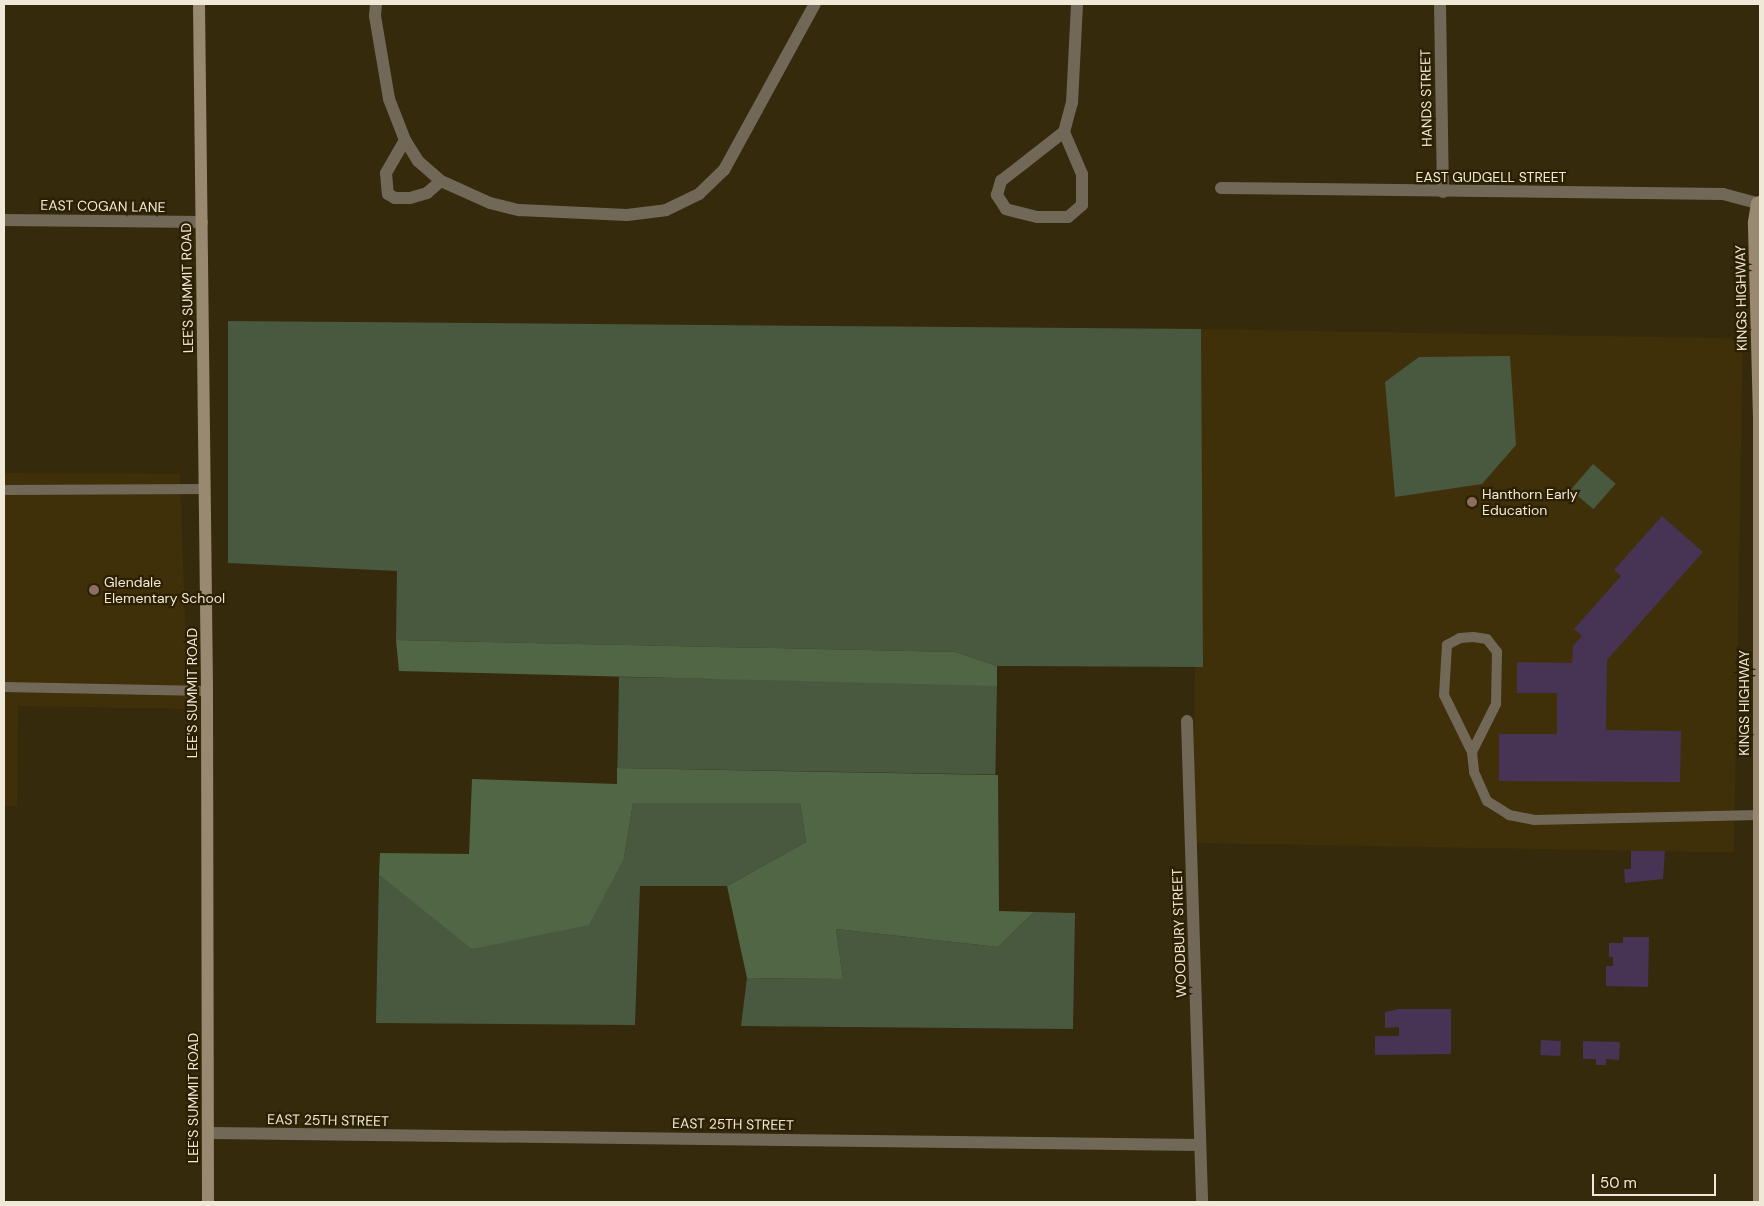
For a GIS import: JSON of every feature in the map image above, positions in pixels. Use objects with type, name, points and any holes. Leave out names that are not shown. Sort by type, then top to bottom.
[{"type":"main road","name":"LEE'S SUMMIT ROAD","points":[[199,4],[207,692],[208,1202]]},
{"type":"main road","name":"KINGS HIGHWAY","points":[[1758,202],[1760,487],[1759,1202]]},
{"type":"street","points":[[376,4],[375,16],[389,99],[405,140],[418,160],[441,181],[490,203],[519,210],[627,215],[666,210],[699,194],[724,170],[815,4]]},
{"type":"street","points":[[1064,132],[1082,174],[1082,205],[1068,217],[1037,217],[1006,210],[997,196],[1001,181],[1064,132],[1072,102],[1077,4]]},
{"type":"street","name":"HANDS STREET","points":[[1440,4],[1443,192]]},
{"type":"street","points":[[405,140],[395,152],[386,173],[388,194],[395,198],[410,198],[427,193],[441,181]]},
{"type":"street","name":"EAST GUDGELL STREET","points":[[1221,188],[1723,194],[1758,202]]},
{"type":"street","name":"EAST COGAN LANE","points":[[4,220],[202,222]]},
{"type":"street","name":"WOODBURY STREET","points":[[1187,721],[1200,1145]]},
{"type":"street","name":"EAST 25TH STREET","points":[[208,1133],[1200,1145]]},
{"type":"street","points":[[1200,1145],[1202,1202]]},
{"type":"lane","points":[[4,490],[205,489]]},
{"type":"lane","points":[[1472,752],[1496,704],[1497,652],[1487,639],[1473,637],[1460,638],[1447,645],[1444,695],[1472,752],[1474,772],[1487,800],[1509,815],[1534,820],[1759,815]]},
{"type":"lane","points":[[4,687],[207,692]]},
{"type":"shaded area","name":"Hanthorn Early Education","points":[[1201,329],[1743,338],[1734,852],[1192,843]]},
{"type":"shaded area","name":"Glendale Elementary School","points":[[4,473],[180,474],[188,709],[18,706],[17,806],[4,806]]},
{"type":"green space","points":[[228,321],[1201,329],[1203,667],[997,666],[956,652],[396,640],[397,571],[228,563]]},
{"type":"green space","points":[[1510,356],[1516,445],[1482,484],[1395,497],[1385,382],[1419,357]]},
{"type":"green space","points":[[1593,464],[1616,484],[1593,509],[1571,490]]},
{"type":"green space","points":[[396,640],[956,652],[997,666],[997,686],[399,671]]},
{"type":"green space","points":[[619,677],[997,684],[995,775],[617,768]]},
{"type":"green space","points":[[617,768],[998,775],[999,911],[1034,912],[998,947],[836,929],[843,979],[747,978],[727,886],[806,842],[800,803],[633,803],[624,858],[589,925],[472,949],[379,875],[380,853],[469,854],[472,779],[617,784]]},
{"type":"green space","points":[[633,803],[800,803],[806,842],[727,886],[640,886],[635,1025],[376,1023],[379,875],[473,949],[624,858]]},
{"type":"green space","points":[[1034,912],[1075,913],[1073,1029],[741,1026],[747,978],[843,979],[836,929],[998,947]]},
{"type":"building","points":[[1662,516],[1703,552],[1607,660],[1606,730],[1681,731],[1680,782],[1499,781],[1499,734],[1557,734],[1557,693],[1517,693],[1517,662],[1572,663],[1573,646],[1582,636],[1574,629],[1621,576],[1614,570]]},
{"type":"building","points":[[1631,851],[1665,851],[1663,879],[1625,883],[1624,869],[1631,869]]},
{"type":"building","points":[[1623,937],[1649,937],[1648,987],[1606,986],[1606,966],[1613,966],[1613,957],[1609,957],[1609,943],[1623,943]]},
{"type":"building","points":[[1399,1009],[1451,1009],[1451,1054],[1375,1055],[1375,1036],[1399,1036],[1399,1027],[1385,1028],[1385,1012]]},
{"type":"building","points":[[1541,1040],[1561,1041],[1560,1056],[1540,1055]]},
{"type":"building","points":[[1583,1041],[1620,1042],[1619,1060],[1606,1059],[1606,1065],[1596,1065],[1596,1059],[1583,1059]]},
{"type":"place","name":"Hanthorn Early Education","points":[[1472,502]]},
{"type":"place","name":"Glendale Elementary School","points":[[94,590]]}]
